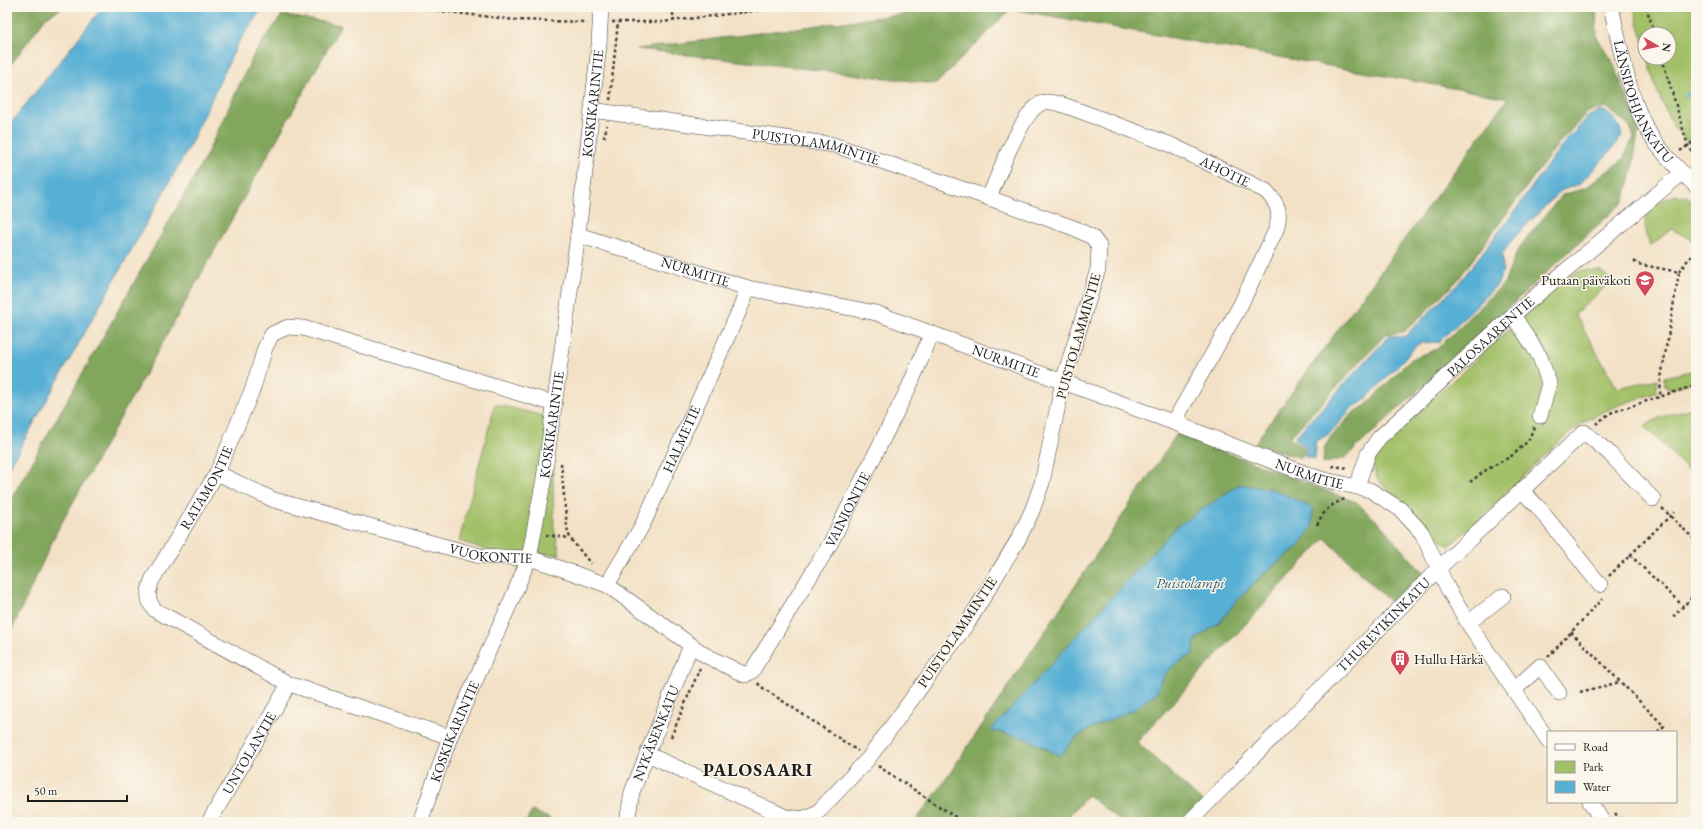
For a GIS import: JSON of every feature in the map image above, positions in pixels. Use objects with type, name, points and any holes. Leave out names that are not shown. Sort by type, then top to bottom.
[{"type":"street","name":"KOSKIKARINTIE","points":[[420,822],[450,737],[529,558],[544,478],[578,235],[600,45],[601,7]]},
{"type":"street","name":"LÄNSIPOHJANKATU","points":[[1611,7],[1630,89],[1646,126],[1656,143],[1682,173],[1696,186]]},
{"type":"street","name":"AHOTIE","points":[[989,198],[1007,154],[1023,124],[1035,106],[1044,102],[1069,107],[1169,144],[1266,191],[1275,200],[1279,211],[1276,230],[1240,306],[1180,411],[1175,423]]},
{"type":"street","name":"PUISTOLAMMINTIE","points":[[592,110],[834,145],[1074,228],[1092,237],[1099,246],[1098,269],[1063,381],[1042,483],[1032,511],[1019,538],[969,621],[868,759],[818,812],[802,819],[786,818],[647,754]]},
{"type":"street","name":"PALOSAARENTIE","points":[[1357,486],[1368,454],[1379,438],[1513,315],[1682,173]]},
{"type":"street","name":"NURMITIE","points":[[578,235],[748,288],[876,313],[1175,423],[1277,464],[1321,479],[1370,490],[1400,509],[1422,533],[1448,589],[1468,623],[1547,739]]},
{"type":"street","name":"HALMETIE","points":[[609,581],[644,524],[748,288]]},
{"type":"street","points":[[1513,315],[1540,357],[1549,383],[1540,416]]},
{"type":"street","name":"RATAMONTIE","points":[[450,737],[289,684],[156,610],[149,601],[148,590],[152,580],[217,473],[253,388],[265,348],[272,334],[288,327],[323,332],[555,404]]},
{"type":"street","name":"VAINIONTIE","points":[[749,673],[830,544],[909,387],[932,333]]},
{"type":"street","points":[[1584,432],[1608,452],[1653,499]]},
{"type":"street","name":"THUREVIKINKATU","points":[[1189,822],[1439,568],[1584,432]]},
{"type":"street","name":"VUOKONTIE","points":[[217,473],[274,500],[480,556],[529,558],[609,581],[691,645],[705,654],[749,673]]},
{"type":"street","points":[[1522,491],[1538,507],[1600,585]]},
{"type":"street","points":[[1468,623],[1503,596]]},
{"type":"street","name":"NYKÄSENKATU","points":[[627,822],[632,792],[691,645]]},
{"type":"street","points":[[1514,690],[1540,666],[1559,693]]},
{"type":"street","name":"UNTOLANTIE","points":[[209,822],[289,684]]},
{"type":"street","points":[[1591,803],[1603,822]]},
{"type":"path","points":[[672,7],[674,21]]},
{"type":"path","points":[[1646,7],[1652,26]]},
{"type":"path","points":[[603,140],[609,112],[618,22]]},
{"type":"path","points":[[1664,66],[1688,146],[1696,157]]},
{"type":"path","points":[[1688,146],[1696,140]]},
{"type":"path","points":[[1660,396],[1661,378],[1679,272],[1690,257],[1696,257]]},
{"type":"path","points":[[1634,261],[1637,264],[1679,272]]},
{"type":"path","points":[[1584,432],[1610,413],[1696,385]]},
{"type":"path","points":[[1470,482],[1486,470],[1513,455],[1528,441],[1540,416]]},
{"type":"path","points":[[561,462],[567,528],[570,538],[590,563],[609,581]]},
{"type":"path","points":[[1653,499],[1696,541]]},
{"type":"path","points":[[534,533],[570,538]]},
{"type":"path","points":[[1630,555],[1683,606]]},
{"type":"path","points":[[1673,617],[1696,593]]},
{"type":"path","points":[[1571,632],[1664,726],[1658,731]]},
{"type":"path","points":[[670,740],[705,654]]},
{"type":"path","points":[[749,673],[760,686],[963,822]]},
{"type":"path","points":[[1580,692],[1620,682]]},
{"type":"green space","points":[[11,7],[64,7],[46,17],[7,70],[7,10]]},
{"type":"green space","points":[[957,7],[1596,7],[1597,38],[1612,60],[1639,128],[1632,172],[1624,201],[1345,458],[1323,464],[1324,448],[1332,435],[1354,412],[1365,406],[1411,359],[1437,349],[1504,283],[1518,249],[1562,195],[1586,188],[1623,159],[1634,137],[1630,127],[1606,107],[1588,112],[1558,144],[1456,282],[1404,332],[1386,334],[1289,438],[1305,448],[1304,454],[1301,458],[1254,444],[1508,98],[1011,9],[936,84],[637,49]]},
{"type":"green space","points":[[1634,7],[1696,7],[1696,151],[1672,125],[1655,86],[1650,66],[1677,66],[1677,26],[1639,26]]},
{"type":"green space","points":[[282,15],[341,25],[58,529],[7,640],[7,506],[206,156],[254,54]]},
{"type":"green space","points":[[1676,195],[1688,197],[1696,204],[1696,242],[1671,229],[1650,247],[1645,225],[1648,213],[1655,205]]},
{"type":"green space","points":[[1583,270],[1601,271],[1612,281],[1575,314],[1617,388],[1658,379],[1656,393],[1610,409],[1583,423],[1548,452],[1483,517],[1448,546],[1396,499],[1377,479],[1373,466],[1374,455],[1432,399],[1569,276]]},
{"type":"green space","points":[[1696,370],[1696,381],[1670,389],[1665,386],[1664,377]]},
{"type":"green space","points":[[495,404],[552,418],[554,528],[560,554],[497,554],[459,541]]},
{"type":"green space","points":[[1696,407],[1696,478],[1644,426],[1661,417]]},
{"type":"green space","points":[[1177,434],[1356,502],[1381,525],[1430,581],[1400,612],[1325,538],[1137,742],[1207,806],[1191,822],[1121,822],[1088,795],[1063,822],[915,822],[944,782]],"holes":[[[1300,545],[1264,573],[1233,605],[1220,622],[1196,639],[1192,655],[1165,673],[1157,691],[1074,738],[1059,756],[1028,739],[991,730]]]},
{"type":"green space","points":[[532,811],[558,822],[526,822]]},
{"type":"water","points":[[103,7],[263,7],[237,45],[188,149],[7,471],[7,128]]},
{"type":"water","points":[[1601,110],[1609,114],[1615,120],[1620,128],[1622,136],[1580,184],[1560,191],[1513,239],[1502,254],[1503,270],[1498,284],[1439,342],[1422,343],[1417,345],[1364,401],[1352,408],[1329,434],[1315,442],[1316,450],[1314,459],[1305,457],[1307,448],[1294,438],[1390,335],[1399,337],[1405,336],[1458,284],[1515,211],[1561,146],[1589,116]]},
{"type":"water","name":"Puistolampi","points":[[1240,484],[1275,490],[1313,508],[1312,527],[1300,545],[1264,573],[1233,605],[1220,622],[1196,639],[1192,655],[1175,665],[1166,673],[1162,678],[1158,691],[1135,709],[1091,728],[1075,738],[1060,756],[1028,739],[991,730],[1176,527]]},
{"type":"waterway","points":[[1686,95],[1696,90]]},
{"type":"place","name":"Putaan päiväkoti","points":[[1645,297]]},
{"type":"place","name":"Hullu Härkä","points":[[1400,676]]},
{"type":"district","name":"PALOSAARI","points":[[758,770]]}]
